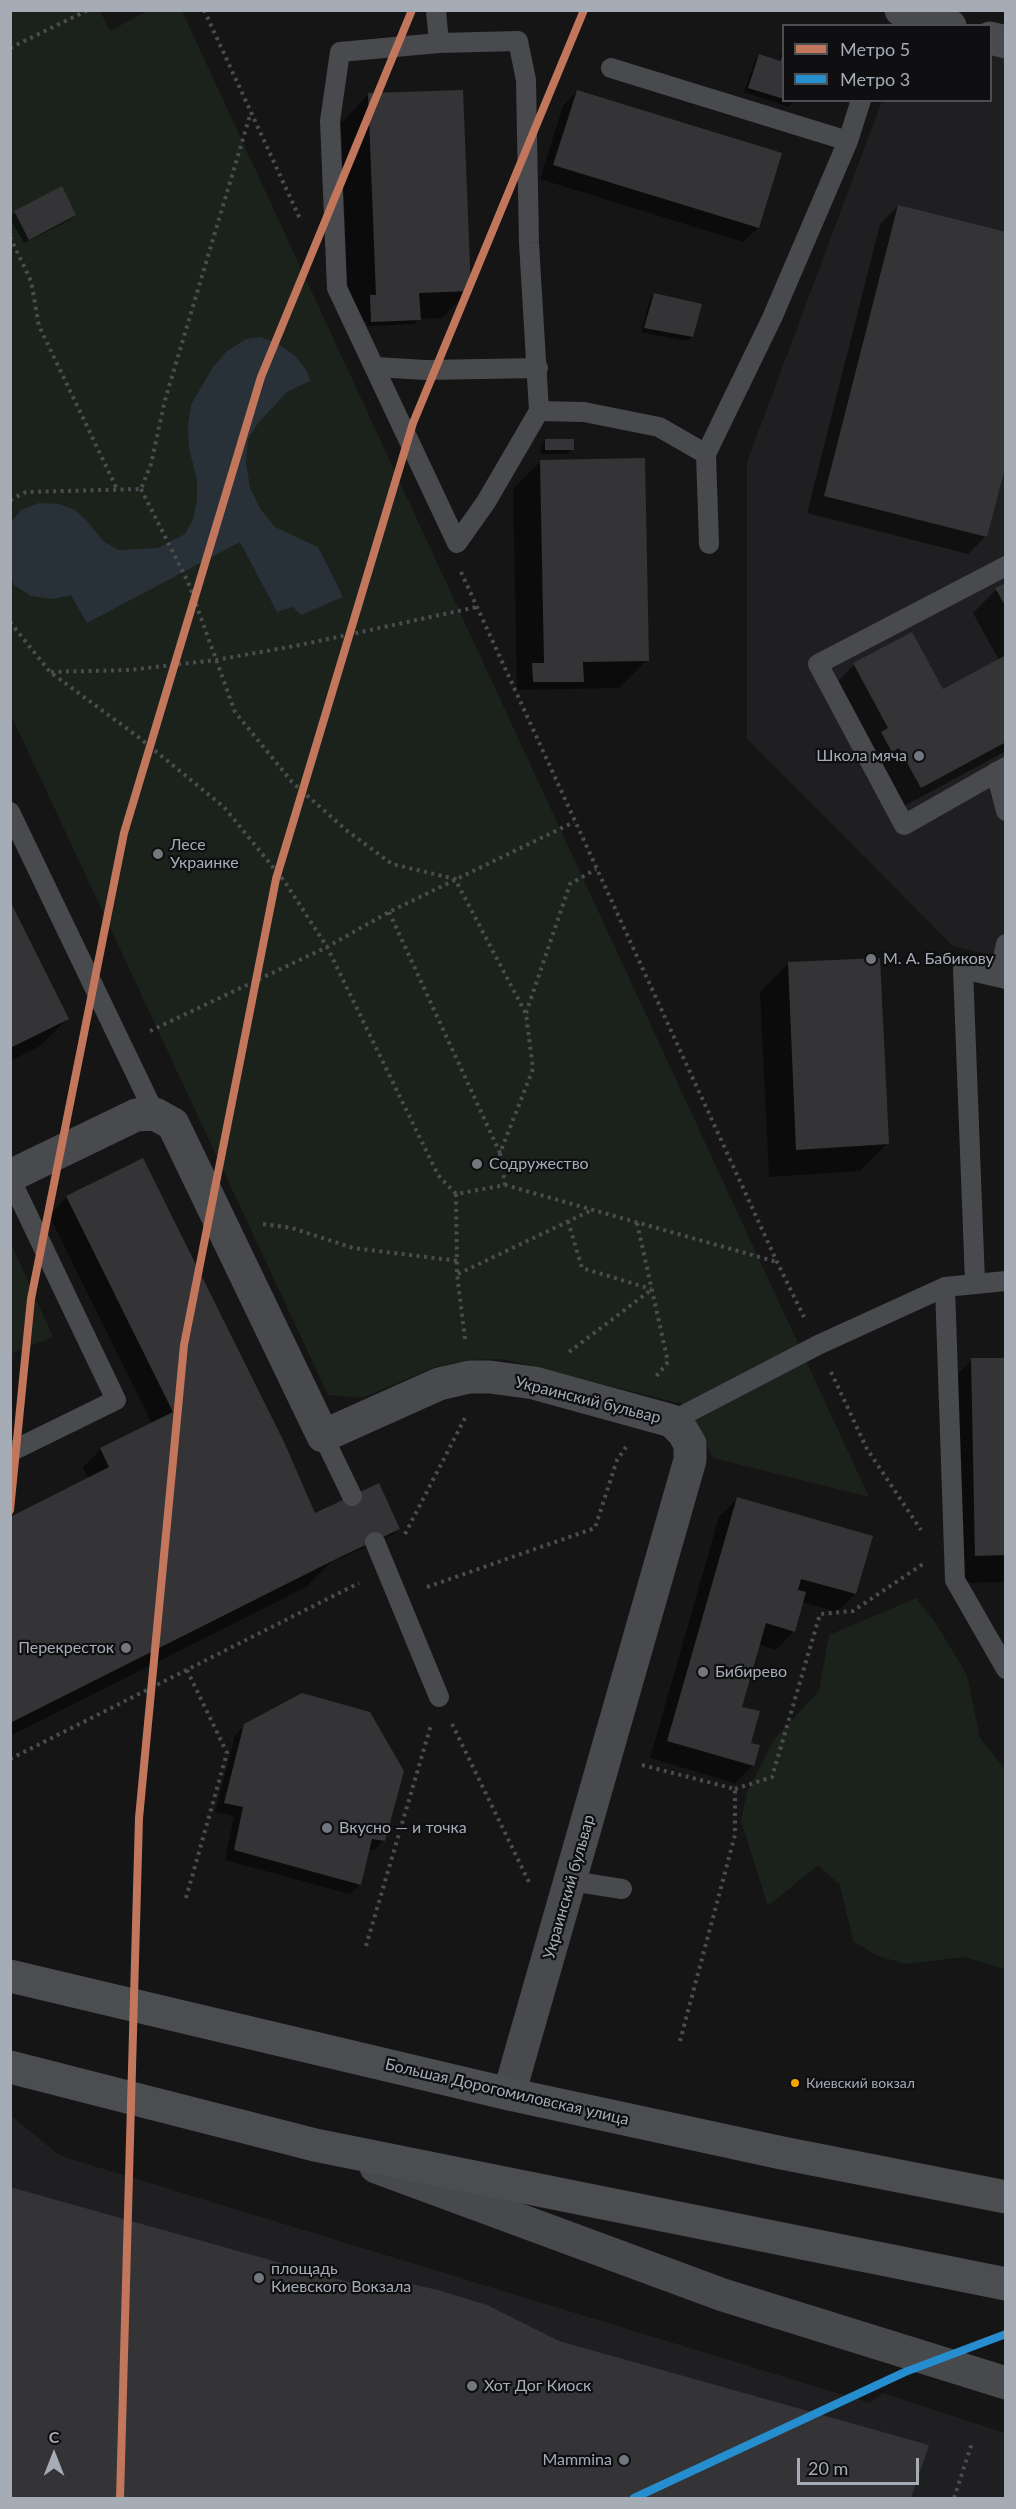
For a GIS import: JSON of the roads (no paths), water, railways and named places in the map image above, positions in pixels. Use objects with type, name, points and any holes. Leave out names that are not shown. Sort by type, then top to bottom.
[{"type":"main road","name":"Большая Дорогомиловская улица","points":[[10,1976],[509,2094],[782,2153],[1005,2197]]},
{"type":"main road","points":[[10,2067],[315,2145],[1005,2284]]},
{"type":"main road","points":[[315,2145],[723,2295],[1005,2383]]},
{"type":"street","points":[[901,10],[944,24]]},
{"type":"street","points":[[10,1177],[135,1115],[155,1114],[173,1124],[322,1436]]},
{"type":"street","name":"Украинский бульвар","points":[[322,1436],[439,1384],[470,1377],[490,1377],[534,1383],[672,1421],[683,1432],[690,1444],[690,1460],[509,2094]]},
{"type":"lane","points":[[436,10],[439,43]]},
{"type":"lane","points":[[518,41],[526,80],[529,243],[538,368],[539,411],[486,502],[457,543],[337,288],[330,121],[340,52],[439,43],[518,41]]},
{"type":"lane","points":[[611,68],[848,141]]},
{"type":"lane","points":[[709,544],[706,454],[772,318],[848,141],[860,102]]},
{"type":"lane","points":[[376,367],[425,370],[538,368]]},
{"type":"lane","points":[[539,411],[584,412],[659,427],[706,454]]},
{"type":"lane","points":[[1005,566],[818,664],[904,825],[1001,770],[1005,811]]},
{"type":"lane","points":[[10,812],[155,1114]]},
{"type":"lane","points":[[975,1282],[963,969],[1002,978],[1005,944]]},
{"type":"lane","points":[[10,1177],[116,1400],[10,1452]]},
{"type":"lane","points":[[672,1421],[818,1345],[945,1287],[975,1282],[1005,1281]]},
{"type":"lane","points":[[945,1287],[954,1580],[1005,1669]]},
{"type":"lane","points":[[322,1436],[352,1496]]},
{"type":"lane","points":[[375,1542],[439,1696]]},
{"type":"lane","points":[[571,1881],[622,1889]]},
{"type":"metro line","name":"5","points":[[10,1510],[31,1299],[124,833],[261,377],[412,10]]},
{"type":"metro line","name":"5","points":[[120,2498],[139,1818],[184,1345],[276,879],[413,423],[584,10]]},
{"type":"metro line","name":"3","points":[[634,2498],[905,2372],[1006,2334]]},
{"type":"place","name":"Школа мяча","points":[[919,756]]},
{"type":"place","name":"Лесе Украинке","points":[[158,854]]},
{"type":"place","name":"М. А. Бабикову","points":[[871,959]]},
{"type":"place","name":"Содружество","points":[[477,1164]]},
{"type":"place","name":"Перекресток","points":[[126,1648]]},
{"type":"place","name":"Бибирево","points":[[703,1672]]},
{"type":"place","name":"Вкусно — и точка","points":[[327,1828]]},
{"type":"place","name":"Киевский вокзал","points":[[795,2083]]},
{"type":"place","name":"площадь Киевского Вокзала","points":[[259,2278]]},
{"type":"place","name":"Хот Дог Киоск","points":[[472,2386]]},
{"type":"place","name":"Mammina","points":[[624,2460]]}]
